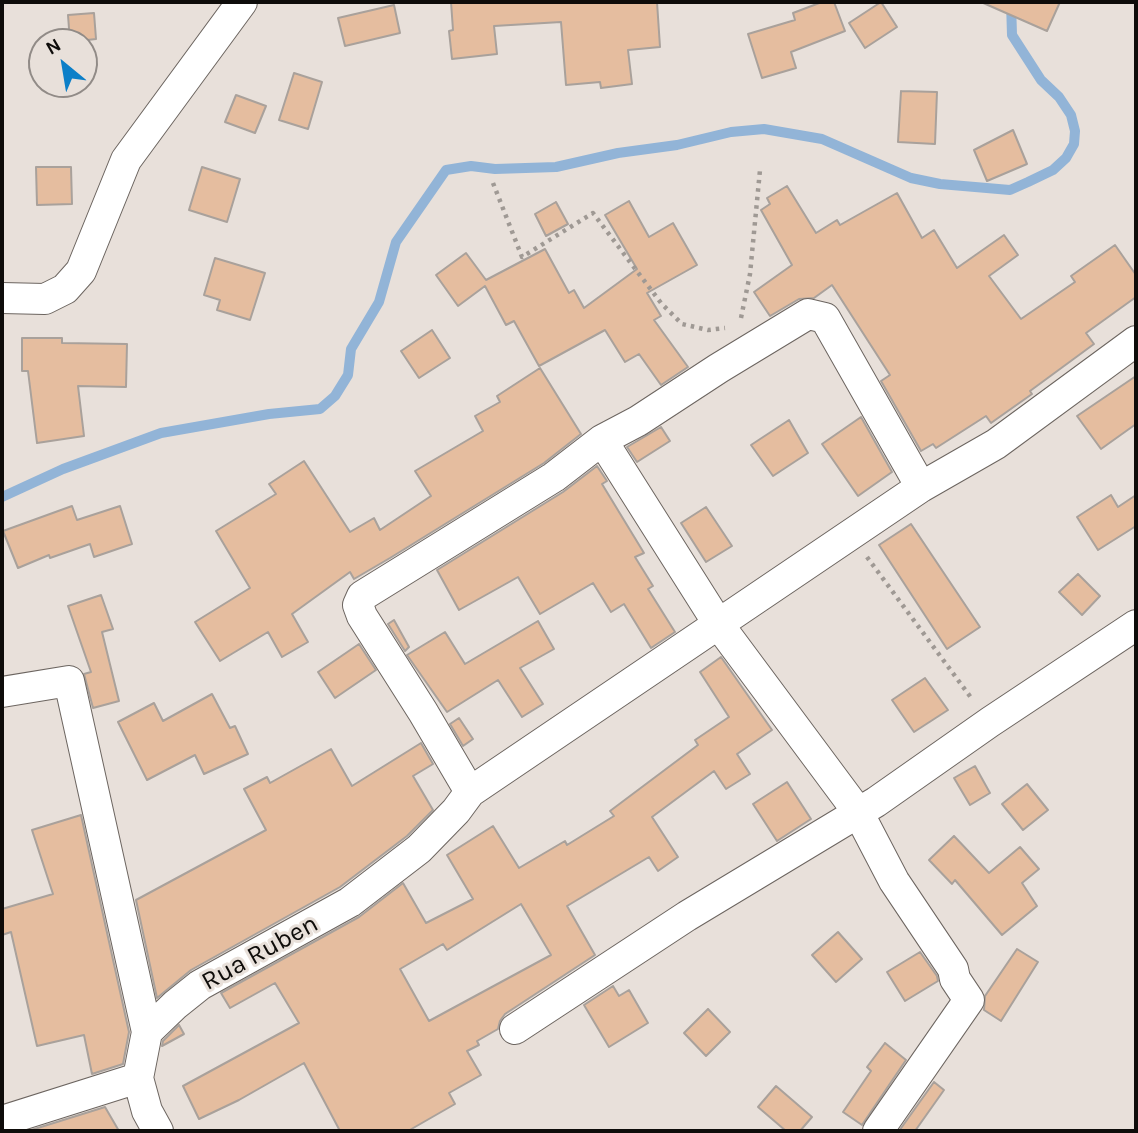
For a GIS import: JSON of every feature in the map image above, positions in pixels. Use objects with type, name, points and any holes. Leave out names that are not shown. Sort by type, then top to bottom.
[{"type":"street","points":[[2,298],[45,299],[65,289],[81,271],[126,160],[242,2]]},
{"type":"street","points":[[470,792],[423,712],[367,626],[359,605],[362,596],[554,477],[602,440],[638,421],[808,314],[825,318],[921,487]]},
{"type":"street","name":"Rua Ruben","points":[[147,1032],[200,985],[350,902],[419,849],[456,811],[470,792],[921,487],[996,444],[1136,341]]},
{"type":"street","points":[[602,440],[719,625],[858,811],[894,881],[953,969],[955,979],[969,1000],[878,1131]]},
{"type":"street","points":[[515,1029],[687,916],[876,802],[1136,625]]},
{"type":"street","points":[[2,692],[69,681],[147,1032],[138,1078],[147,1111],[158,1131]]},
{"type":"street","points":[[2,1121],[138,1078]]},
{"type":"path","points":[[739,325],[750,274],[760,170]]},
{"type":"path","points":[[493,183],[522,257],[593,213],[661,303],[682,324],[708,330],[729,327]]},
{"type":"path","points":[[851,535],[990,722]]},
{"type":"building","points":[[451,2],[657,2],[660,47],[628,50],[632,84],[601,88],[600,82],[566,85],[561,22],[494,26],[497,54],[452,59],[449,31],[453,30]]},
{"type":"building","points":[[822,2],[834,2],[845,31],[791,52],[796,68],[762,78],[748,34],[795,20],[793,13]]},
{"type":"building","points":[[881,2],[897,27],[865,48],[849,23]]},
{"type":"building","points":[[981,2],[1060,2],[1047,31]]},
{"type":"building","points":[[394,5],[400,33],[345,46],[338,18]]},
{"type":"building","points":[[94,13],[95,28],[69,28],[68,15]]},
{"type":"building","points":[[294,73],[322,82],[308,129],[279,120]]},
{"type":"building","points":[[901,91],[937,92],[935,144],[898,142]]},
{"type":"building","points":[[236,95],[266,106],[255,133],[225,122]]},
{"type":"building","points":[[1013,130],[1027,164],[987,181],[974,150]]},
{"type":"building","points":[[36,167],[71,167],[72,204],[37,205]]},
{"type":"building","points":[[202,167],[240,179],[227,222],[189,210]]},
{"type":"building","points":[[787,186],[816,233],[837,220],[840,225],[897,193],[922,238],[934,230],[957,268],[1004,235],[1018,255],[989,276],[1021,319],[1075,282],[1071,276],[1115,245],[1136,275],[1136,297],[1086,333],[1094,344],[1030,391],[1032,394],[991,423],[986,416],[936,448],[933,444],[921,451],[881,381],[890,375],[832,285],[814,298],[799,299],[770,316],[754,292],[792,265],[761,210],[770,204],[767,198]]},
{"type":"building","points":[[629,201],[649,237],[673,223],[697,265],[647,293],[661,316],[654,320],[688,367],[661,385],[639,354],[625,362],[605,330],[539,366],[514,321],[506,325],[485,286],[458,306],[436,275],[466,253],[486,280],[545,249],[569,293],[574,290],[584,308],[637,269],[605,215]]},
{"type":"building","points":[[556,202],[568,224],[546,236],[535,214]]},
{"type":"building","points":[[215,258],[265,273],[250,320],[217,310],[220,300],[204,295]]},
{"type":"building","points":[[432,330],[450,358],[419,378],[401,351]]},
{"type":"building","points":[[22,338],[62,338],[62,343],[127,344],[126,387],[78,386],[84,436],[37,443],[28,371],[22,371]]},
{"type":"building","points":[[540,368],[581,434],[544,463],[354,579],[350,572],[292,614],[308,642],[282,657],[268,632],[220,661],[195,622],[250,588],[216,531],[276,494],[269,484],[304,461],[350,532],[374,518],[380,530],[431,496],[415,471],[483,431],[475,416],[500,402],[497,396]]},
{"type":"building","points":[[1136,376],[1136,424],[1101,449],[1077,416]]},
{"type":"building","points":[[861,417],[892,472],[858,496],[822,444]]},
{"type":"building","points":[[789,420],[808,453],[773,476],[751,445]]},
{"type":"building","points":[[661,427],[670,441],[637,462],[627,447]]},
{"type":"building","points":[[597,466],[607,481],[602,484],[644,553],[635,557],[653,586],[648,589],[675,632],[651,648],[624,604],[611,612],[593,583],[540,614],[518,577],[459,610],[437,570],[563,492]]},
{"type":"building","points":[[1111,495],[1118,507],[1136,495],[1136,526],[1098,550],[1077,517]]},
{"type":"building","points":[[72,506],[77,520],[120,506],[132,544],[94,557],[90,544],[50,558],[49,555],[18,568],[3,531]]},
{"type":"building","points":[[706,507],[732,546],[706,562],[681,523]]},
{"type":"building","points":[[911,524],[980,627],[947,649],[879,545]]},
{"type":"building","points":[[1078,574],[1100,596],[1082,615],[1059,592]]},
{"type":"building","points":[[101,595],[113,629],[102,632],[119,701],[93,708],[84,674],[91,672],[68,606]]},
{"type":"building","points":[[394,620],[409,647],[405,651],[388,624]]},
{"type":"building","points":[[538,621],[554,649],[520,668],[543,704],[522,717],[498,680],[447,712],[407,655],[445,632],[465,664]]},
{"type":"building","points":[[359,644],[376,670],[335,698],[318,672]]},
{"type":"building","points":[[721,657],[772,730],[737,754],[750,774],[726,789],[714,771],[652,817],[678,857],[658,871],[649,857],[567,906],[595,955],[505,1014],[498,1029],[477,1041],[479,1045],[467,1051],[481,1075],[449,1093],[455,1104],[408,1131],[340,1131],[304,1063],[199,1119],[183,1086],[299,1023],[275,983],[230,1008],[221,993],[359,917],[403,883],[426,923],[473,899],[447,855],[493,826],[519,868],[565,841],[567,845],[614,816],[610,811],[698,745],[695,740],[729,717],[700,672]],"holes":[[[521,904],[551,955],[429,1021],[400,969],[443,944],[447,950]]]},
{"type":"building","points":[[925,678],[948,710],[914,732],[892,700]]},
{"type":"building","points":[[212,694],[230,728],[235,726],[248,754],[204,774],[195,755],[147,780],[118,722],[154,703],[163,721]]},
{"type":"building","points":[[459,718],[473,739],[463,746],[450,724]]},
{"type":"building","points":[[421,743],[433,764],[413,776],[433,810],[407,836],[340,887],[191,970],[157,998],[136,900],[266,830],[244,789],[267,777],[270,783],[331,749],[352,786]]},
{"type":"building","points":[[975,766],[990,793],[970,805],[954,778]]},
{"type":"building","points":[[787,782],[811,819],[777,841],[753,804]]},
{"type":"building","points":[[1027,784],[1048,810],[1023,830],[1002,804]]},
{"type":"building","points":[[81,815],[129,1032],[123,1064],[92,1074],[84,1035],[37,1046],[11,932],[2,935],[2,909],[53,894],[32,830]]},
{"type":"building","points":[[954,836],[989,873],[1020,847],[1039,869],[1022,883],[1037,906],[1002,935],[955,880],[952,884],[929,860]]},
{"type":"building","points":[[838,932],[862,959],[836,982],[812,955]]},
{"type":"building","points":[[1017,949],[1038,962],[1001,1021],[984,1010],[985,996]]},
{"type":"building","points":[[920,952],[938,981],[905,1001],[887,972]]},
{"type":"building","points":[[613,986],[619,996],[629,990],[648,1023],[609,1047],[584,1005]]},
{"type":"building","points":[[708,1009],[730,1032],[706,1056],[684,1033]]},
{"type":"building","points":[[179,1025],[184,1034],[162,1046],[163,1041]]},
{"type":"building","points":[[885,1043],[906,1060],[862,1125],[843,1112],[871,1071],[867,1067]]},
{"type":"building","points":[[934,1082],[944,1090],[915,1131],[899,1131]]},
{"type":"building","points":[[776,1086],[812,1117],[800,1131],[786,1131],[758,1107]]},
{"type":"building","points":[[105,1107],[119,1131],[28,1131]]},
{"type":"waterway","points":[[2,497],[63,469],[161,433],[269,414],[320,409],[335,396],[348,375],[351,349],[379,302],[396,242],[446,170],[471,166],[495,169],[556,167],[618,153],[677,145],[731,132],[764,129],[822,139],[911,178],[940,184],[1010,190],[1053,170],[1066,158],[1074,144],[1075,131],[1071,115],[1059,97],[1041,80],[1012,35],[1011,2]]}]
